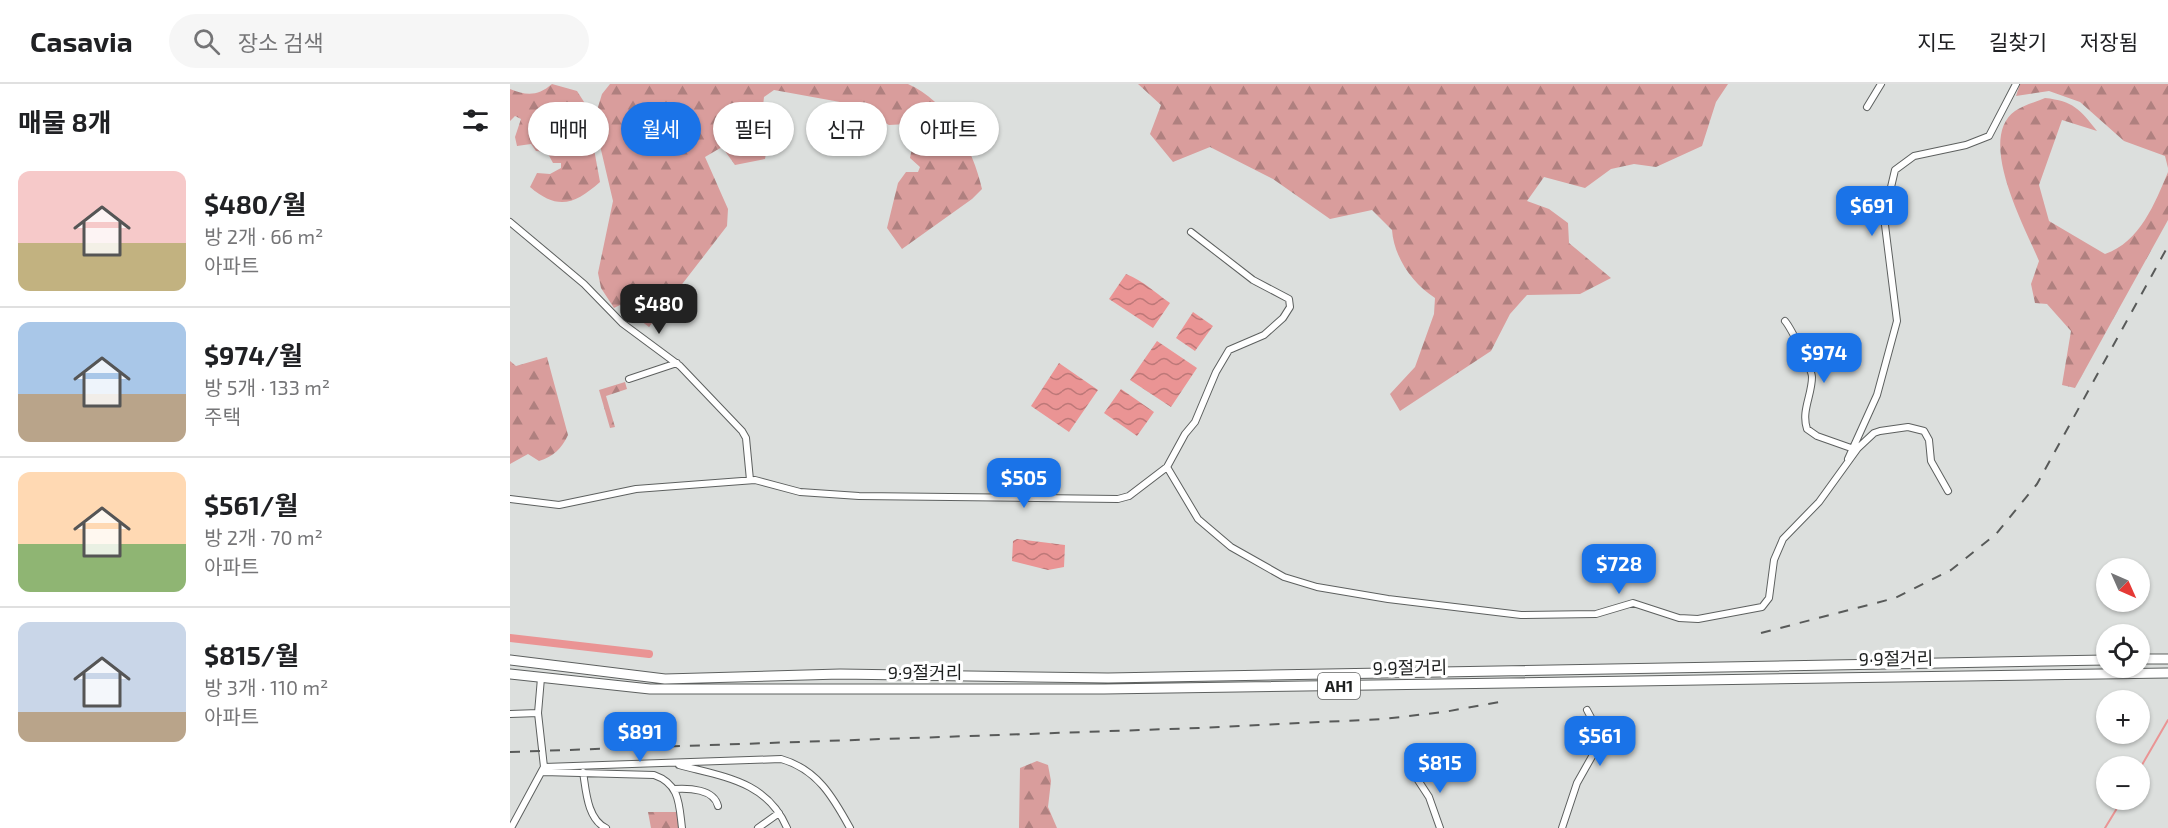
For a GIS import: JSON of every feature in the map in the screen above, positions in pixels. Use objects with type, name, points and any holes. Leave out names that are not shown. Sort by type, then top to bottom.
[{"type":"highway","points":[[2150,659],[2168,659]]},
{"type":"highway","name":"9·9절거리","points":[[510,660],[665,679],[840,674],[1108,678],[2096,660]]},
{"type":"highway","name":"9·9절거리","points":[[510,674],[650,689],[1104,689],[2168,673]]},
{"type":"street","points":[[1867,107],[1881,84]]},
{"type":"street","points":[[1847,463],[1851,448],[1877,395],[1897,321],[1884,217],[1896,170],[1914,156],[1966,145],[1989,136],[2016,84]]},
{"type":"street","points":[[510,222],[584,284],[622,322],[677,363],[742,431],[746,438],[750,480]]},
{"type":"street","points":[[510,499],[560,505],[636,489],[750,480],[800,492],[860,496],[1118,499],[1129,496],[1167,467],[1185,434],[1195,422],[1229,350],[1264,335],[1283,318],[1291,303],[1284,295],[1253,280],[1191,232]]},
{"type":"street","points":[[1785,321],[1791,328],[1812,375],[1805,411],[1807,429],[1817,436],[1851,448]]},
{"type":"street","points":[[629,379],[677,363]]},
{"type":"street","points":[[1167,467],[1198,519],[1231,547],[1284,577],[1317,587],[1388,599],[1521,615],[1596,614],[1633,603],[1678,618],[1698,619],[1762,607],[1772,588],[1774,560],[1783,538],[1819,502],[1847,463],[1874,433],[1918,428],[1927,434],[1931,461],[1948,491]]},
{"type":"street","points":[[511,828],[543,770],[538,712],[541,678]]},
{"type":"street","points":[[1563,828],[1577,783],[1599,744],[1596,727],[1587,710]]},
{"type":"street","points":[[510,714],[538,712]]},
{"type":"street","points":[[543,770],[763,759],[794,763],[823,784],[850,828]]},
{"type":"street","points":[[673,763],[731,778],[759,791],[770,799],[787,828]]},
{"type":"street","points":[[543,770],[654,776],[664,779],[678,794],[682,828]]},
{"type":"street","points":[[584,772],[589,805],[595,818],[606,828]]},
{"type":"street","points":[[1414,774],[1429,797],[1440,828]]},
{"type":"street","points":[[674,789],[702,792],[711,796],[718,806]]},
{"type":"street","points":[[758,828],[779,813]]},
{"type":"green space","points":[[552,84],[577,91],[584,102],[528,102],[528,144],[517,146],[515,137],[521,119],[515,116],[510,121],[510,89],[532,94]]},
{"type":"green space","points":[[610,84],[908,84],[935,102],[899,102],[899,124],[889,125],[887,124],[887,102],[840,102],[774,90],[764,97],[763,102],[713,102],[713,152],[705,157],[728,209],[727,226],[649,327],[620,305],[614,308],[601,288],[598,273],[613,201],[602,156],[609,156],[609,102],[600,102],[602,94]]},
{"type":"green space","points":[[1138,84],[1728,84],[1716,102],[1702,146],[1656,167],[1634,164],[1611,169],[1585,188],[1544,177],[1527,201],[1549,209],[1568,223],[1569,243],[1611,278],[1580,294],[1527,295],[1510,314],[1491,351],[1400,411],[1390,394],[1415,367],[1434,314],[1435,298],[1419,285],[1400,259],[1392,230],[1372,210],[1330,219],[1273,179],[1210,147],[1173,162],[1150,134],[1161,105]]},
{"type":"green space","points":[[2020,84],[2168,84],[2168,168],[2165,156],[2124,141],[2080,102],[2049,91],[2016,96]]},
{"type":"green space","points":[[2045,98],[2063,101],[2075,107],[2097,131],[2062,120],[2039,185],[2049,221],[2105,254],[2117,248],[2137,231],[2152,208],[2168,172],[2168,220],[2075,388],[2062,385],[2071,331],[2047,304],[2035,303],[2031,284],[2039,261],[2015,206],[2002,162],[2000,141],[2004,124],[2018,109]]},
{"type":"green space","points":[[549,156],[595,156],[600,182],[574,200],[558,202],[549,199],[530,187],[537,173],[550,174],[561,168],[561,163],[553,163]]},
{"type":"green space","points":[[728,156],[766,156],[765,159],[735,165]]},
{"type":"green space","points":[[910,156],[971,156],[982,189],[972,199],[902,249],[887,228],[898,183],[906,172],[918,172],[920,167]]},
{"type":"green space","points":[[547,357],[568,435],[560,448],[549,457],[539,461],[528,454],[510,464],[510,361],[516,366]]},
{"type":"green space","points":[[625,382],[627,389],[606,396],[615,427],[610,428],[599,390]]},
{"type":"green space","points":[[1037,761],[1048,765],[1051,781],[1048,807],[1057,828],[1019,828],[1020,768]]},
{"type":"green space","points":[[648,812],[677,812],[679,828],[651,828]]},
{"type":"water","points":[[1126,274],[1170,303],[1153,328],[1109,299]]},
{"type":"water","points":[[1193,312],[1213,326],[1195,351],[1176,338]]},
{"type":"water","points":[[1157,341],[1197,368],[1171,407],[1130,380]]},
{"type":"water","points":[[1059,363],[1098,390],[1069,432],[1031,406]]},
{"type":"water","points":[[1121,389],[1154,412],[1137,436],[1104,413]]},
{"type":"water","points":[[1017,539],[1065,545],[1064,567],[1048,570],[1012,561],[1013,541]]},
{"type":"waterway","points":[[510,638],[649,654]]},
{"type":"waterway","points":[[2147,756],[2168,720]]},
{"type":"waterway","points":[[2105,828],[2116,810]]},
{"type":"railway","points":[[1761,633],[1895,598],[1951,570],[1996,534],[2037,484],[2168,246]]},
{"type":"railway","points":[[510,752],[1199,728],[1383,719],[1444,712],[1499,702]]}]
